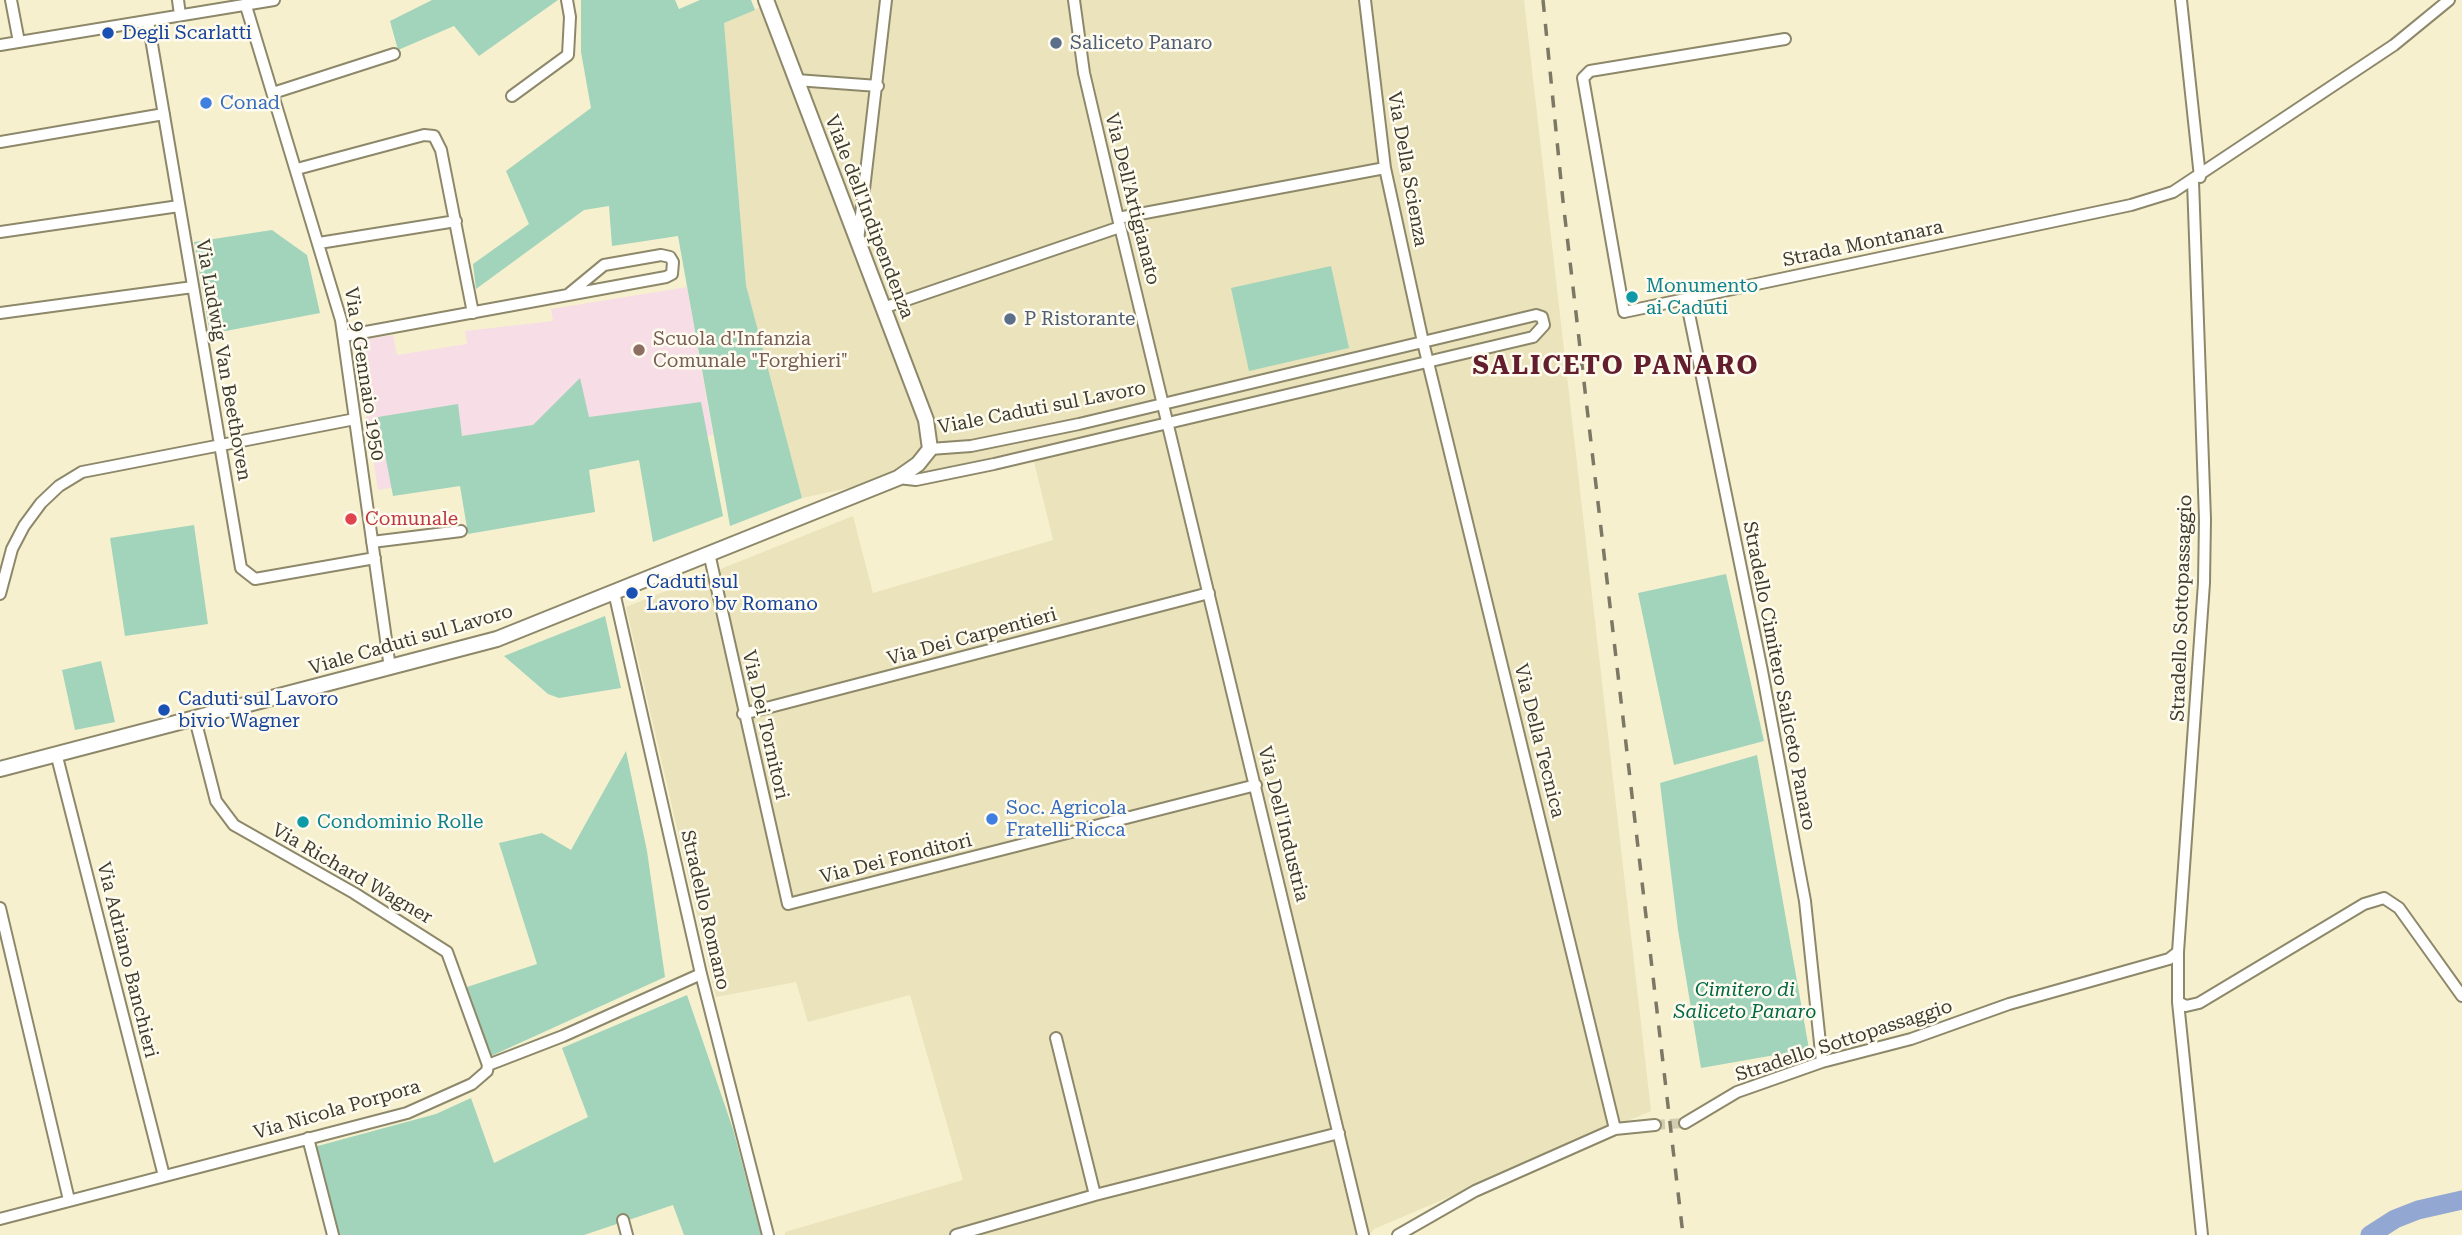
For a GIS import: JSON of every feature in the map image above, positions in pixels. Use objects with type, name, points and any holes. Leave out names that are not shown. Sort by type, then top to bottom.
[{"type":"street","points":[[11,0],[19,42]]},
{"type":"street","points":[[178,0],[180,16]]},
{"type":"street","points":[[0,45],[274,0]]},
{"type":"street","points":[[512,96],[568,55],[570,17],[567,0]]},
{"type":"street","name":"Viale dell'Indipendenza","points":[[766,0],[926,421],[930,449]]},
{"type":"street","points":[[858,241],[886,0]]},
{"type":"street","name":"Via Dell'Artigianato","points":[[1074,0],[1084,73],[1163,404]]},
{"type":"street","name":"Via Della Scienza","points":[[1364,0],[1385,168],[1423,342]]},
{"type":"street","name":"Stradello Sottopassaggio","points":[[2181,0],[2197,179],[2205,519],[2204,583],[2178,952],[2178,1002],[2202,1235]]},
{"type":"street","name":"Strada Montanara","points":[[1785,38],[1590,71],[1583,79],[1624,312],[2130,205],[2173,192],[2197,179],[2394,45],[2449,0]]},
{"type":"street","name":"Via 9 Gennaio 1950","points":[[246,6],[297,169],[344,335],[390,668]]},
{"type":"street","name":"Via Ludwig Van Beethoven","points":[[148,21],[241,568],[248,577],[255,579],[374,558]]},
{"type":"street","points":[[273,93],[394,54]]},
{"type":"street","points":[[796,80],[878,86]]},
{"type":"street","points":[[0,142],[164,114]]},
{"type":"street","points":[[297,169],[424,135],[434,136],[441,150],[473,313]]},
{"type":"street","points":[[883,307],[1119,222],[1385,168]]},
{"type":"street","points":[[0,232],[178,206]]},
{"type":"street","points":[[319,243],[456,221]]},
{"type":"street","points":[[344,335],[666,277],[672,274],[673,262],[670,257],[661,255],[604,265],[570,293]]},
{"type":"street","points":[[0,313],[193,287]]},
{"type":"street","name":"Stradello Cimitero Saliceto Panaro","points":[[1686,299],[1805,901],[1822,1062]]},
{"type":"street","name":"Viale Caduti sul Lavoro","points":[[0,769],[497,639],[898,478],[918,464],[930,449],[971,446],[1163,404],[1536,314],[1542,317],[1544,325],[1534,337],[916,480],[898,478]]},
{"type":"street","points":[[1423,342],[1428,361]]},
{"type":"street","name":"Via Della Tecnica","points":[[1428,361],[1615,1129]]},
{"type":"street","name":"Viale Caduti sul Lavoro","points":[[1163,404],[1167,422]]},
{"type":"street","points":[[0,594],[12,549],[24,526],[41,503],[59,486],[95,468],[355,419]]},
{"type":"street","name":"Via Dell'Industria","points":[[1167,422],[1363,1235]]},
{"type":"street","points":[[372,542],[460,531]]},
{"type":"street","name":"Via Dei Tornitori","points":[[709,553],[743,714],[789,904]]},
{"type":"street","name":"Stradello Romano","points":[[614,592],[701,974],[768,1235]]},
{"type":"street","name":"Via Dei Carpentieri","points":[[743,714],[1209,593]]},
{"type":"street","name":"Via Richard Wagner","points":[[195,719],[216,801],[234,825],[354,893],[447,952],[488,1065]]},
{"type":"street","name":"Via Adriano Banchieri","points":[[57,754],[164,1176]]},
{"type":"street","name":"Via Dei Fonditori","points":[[789,904],[1256,785]]},
{"type":"street","points":[[2178,1002],[2186,1006],[2199,1003],[2364,904],[2384,898],[2392,900],[2399,908],[2462,996]]},
{"type":"street","points":[[0,908],[69,1200]]},
{"type":"street","name":"Stradello Sottopassaggio","points":[[1685,1123],[1737,1093],[1822,1062],[1911,1040],[2009,1004],[2169,959],[2178,952]]},
{"type":"street","name":"Via Nicola Porpora","points":[[0,1219],[407,1113],[472,1084],[487,1072],[488,1065],[563,1037],[701,974]]},
{"type":"street","points":[[1056,1038],[1095,1195]]},
{"type":"street","points":[[1398,1235],[1475,1191],[1615,1129],[1655,1125]]},
{"type":"street","points":[[956,1235],[1095,1195],[1339,1133]]},
{"type":"street","points":[[308,1138],[333,1235]]},
{"type":"street","points":[[623,1220],[627,1235]]},
{"type":"shaded area","points":[[777,0],[1524,0],[1651,1111],[1374,1229],[1369,1235],[785,1235],[785,1232],[963,1180],[910,995],[808,1022],[796,982],[716,997],[626,607],[853,516],[873,593],[1053,540],[1031,449],[802,498],[746,285],[724,23]]},
{"type":"shaded area","points":[[687,287],[713,435],[378,490],[354,341],[393,335],[397,355],[467,344],[465,331],[553,321],[551,309]]},
{"type":"green space","points":[[432,0],[558,0],[479,56],[454,26],[398,50],[390,21]]},
{"type":"green space","points":[[581,0],[675,0],[679,9],[700,0],[751,0],[755,10],[724,23],[746,285],[802,498],[730,526],[678,236],[612,246],[609,206],[584,210],[476,289],[473,264],[529,224],[506,171],[591,108],[581,52]]},
{"type":"green space","points":[[272,230],[307,255],[320,313],[210,334],[194,242]]},
{"type":"green space","points":[[1331,266],[1349,348],[1249,371],[1231,288]]},
{"type":"green space","points":[[580,378],[589,417],[701,402],[723,516],[653,542],[639,460],[589,470],[595,512],[468,534],[460,486],[393,496],[378,417],[458,404],[462,436],[533,425]]},
{"type":"green space","points":[[194,525],[208,624],[125,636],[110,538]]},
{"type":"green space","points":[[1726,574],[1764,741],[1674,765],[1638,593]]},
{"type":"green space","points":[[605,616],[621,688],[559,698],[548,694],[504,656]]},
{"type":"green space","points":[[101,661],[115,722],[75,730],[62,670]]},
{"type":"green space","points":[[626,751],[647,851],[665,977],[491,1056],[467,987],[537,964],[499,843],[542,833],[571,850]]},
{"type":"green space","name":"Cimitero di Saliceto Panaro","points":[[1757,755],[1809,1049],[1701,1068],[1678,930],[1660,783]]},
{"type":"green space","points":[[687,995],[733,1129],[761,1235],[684,1235],[673,1205],[584,1235],[338,1235],[314,1147],[436,1114],[471,1098],[494,1163],[588,1117],[562,1048]]},
{"type":"waterway","points":[[2370,1235],[2395,1219],[2418,1210],[2462,1200]]},
{"type":"tunnel","points":[[1655,1125],[1685,1123]]},
{"type":"railway","points":[[1543,0],[1563,201],[1683,1235]]},
{"type":"place","name":"Degli Scarlatti","points":[[108,33]]},
{"type":"place","name":"Saliceto Panaro","points":[[1056,43]]},
{"type":"place","name":"Conad","points":[[206,103]]},
{"type":"place","name":"Monumento ai Caduti","points":[[1632,297]]},
{"type":"place","name":"P Ristorante","points":[[1010,319]]},
{"type":"place","name":"Scuola d'Infanzia Comunale \"Forghieri\"","points":[[639,350]]},
{"type":"place","name":"Comunale","points":[[351,519]]},
{"type":"place","name":"Caduti sul Lavoro bv Romano","points":[[632,593]]},
{"type":"place","name":"Caduti sul Lavoro bivio Wagner","points":[[164,710]]},
{"type":"place","name":"Soc. Agricola Fratelli Ricca","points":[[992,819]]},
{"type":"place","name":"Condominio Rolle","points":[[303,822]]},
{"type":"district","name":"SALICETO PANARO","points":[[1616,366]]}]
